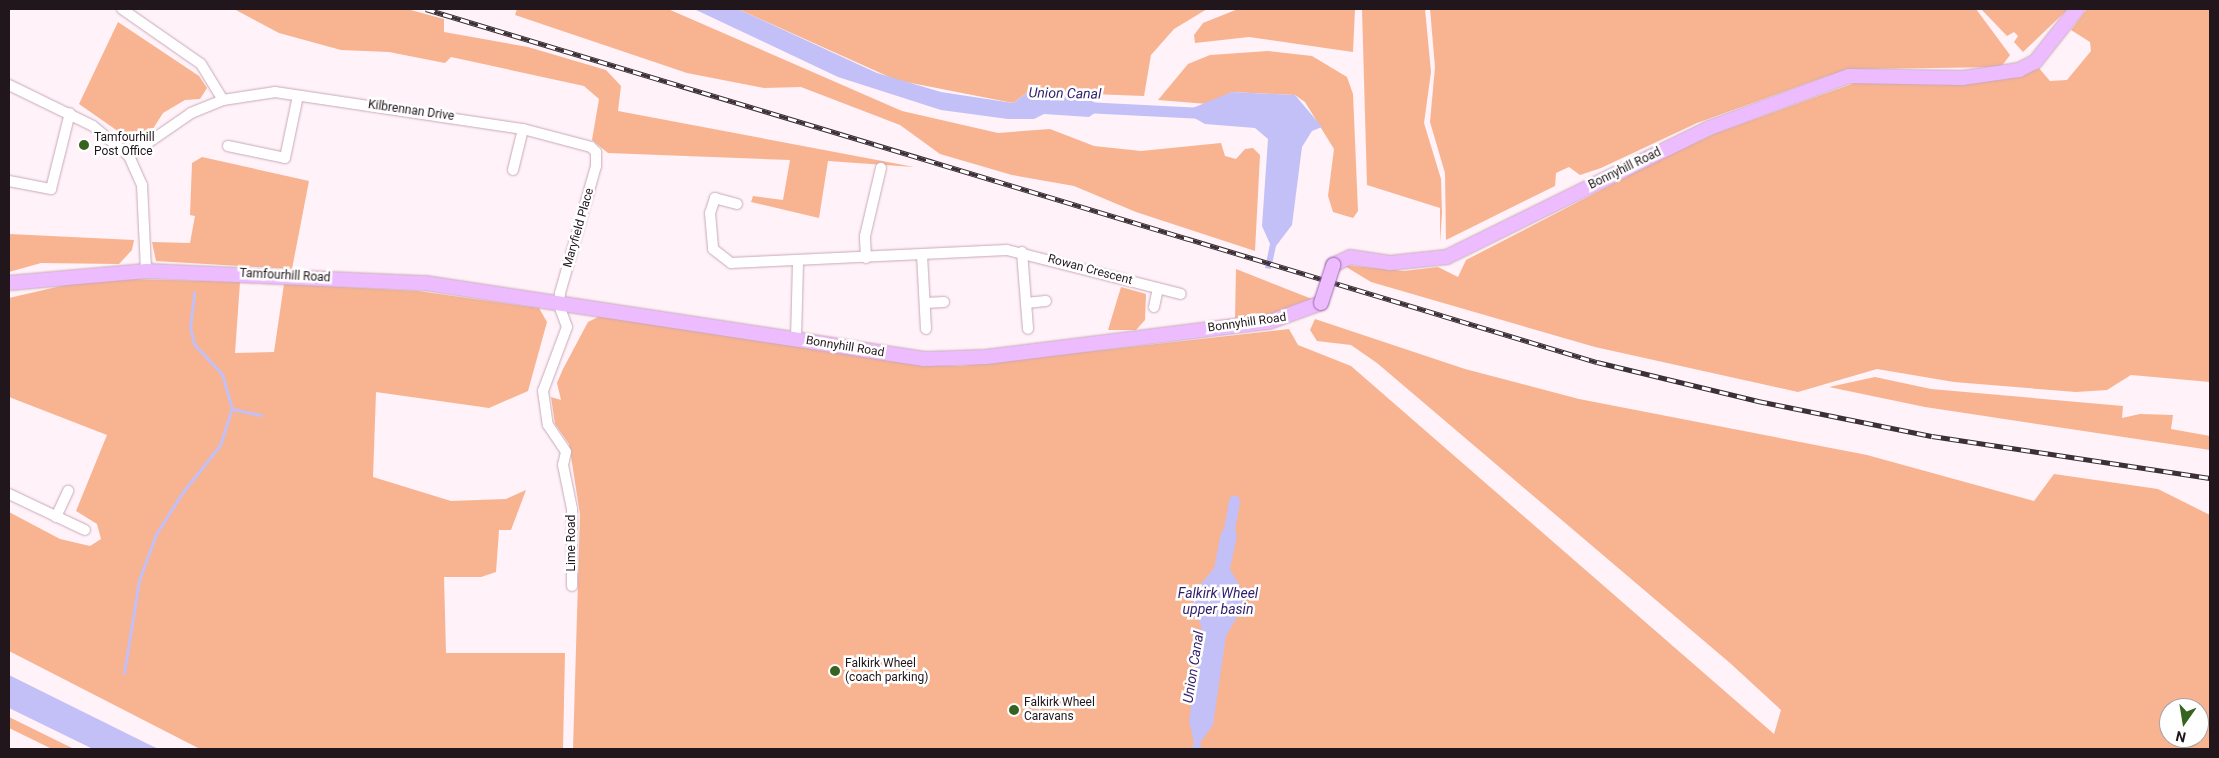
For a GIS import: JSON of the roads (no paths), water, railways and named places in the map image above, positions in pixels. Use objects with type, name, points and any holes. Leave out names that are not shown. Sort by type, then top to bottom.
[{"type":"main road","name":"Bonnyhill Road","points":[[559,305],[924,359],[986,357],[1269,322],[1301,314],[1321,303],[1333,265],[1350,256],[1390,263],[1447,257],[1709,128],[1849,76],[1962,78],[2019,70],[2035,62],[2077,9]]},
{"type":"main road","name":"Tamfourhill Road","points":[[9,283],[146,271],[426,283],[559,305]]},
{"type":"street","points":[[122,9],[201,64],[224,100]]},
{"type":"street","points":[[9,85],[70,113],[116,141],[129,156],[142,185],[146,271]]},
{"type":"street","name":"Kilbrennan Drive","points":[[129,156],[191,113],[224,100],[274,92],[523,129],[584,143],[596,152]]},
{"type":"street","points":[[228,146],[285,158],[298,96]]},
{"type":"street","points":[[9,181],[51,189],[70,113]]},
{"type":"street","points":[[513,170],[523,129]]},
{"type":"street","name":"Maryfield Place","points":[[559,305],[596,152]]},
{"type":"street","points":[[866,258],[865,236],[881,168]]},
{"type":"street","name":"Rowan Crescent","points":[[737,204],[715,198],[709,236],[720,257],[736,263],[1022,252],[1181,294]]},
{"type":"street","points":[[1022,252],[1028,329]]},
{"type":"street","points":[[922,255],[926,329]]},
{"type":"street","points":[[796,339],[798,261]]},
{"type":"street","points":[[1154,307],[1158,288]]},
{"type":"street","points":[[1026,302],[1046,301]]},
{"type":"street","points":[[925,303],[944,302]]},
{"type":"street","name":"Lime Road","points":[[559,305],[567,327],[543,391],[548,425],[566,452],[563,464],[572,508],[572,586]]},
{"type":"street","points":[[56,517],[68,491]]},
{"type":"street","points":[[9,494],[85,530]]},
{"type":"water","points":[[694,9],[738,9],[877,73],[941,92],[1013,103],[1028,92],[1079,93],[1099,105],[1099,110],[1089,117],[1044,114],[1034,119],[1008,119],[941,110],[838,77]]},
{"type":"water","points":[[1232,92],[1295,95],[1322,127],[1312,131],[1302,147],[1292,225],[1276,246],[1271,269],[1265,268],[1270,244],[1262,226],[1268,139],[1255,128],[1205,124],[1189,115],[1190,109]]},
{"type":"water","name":"Falkirk Wheel upper basin","points":[[1227,525],[1234,526],[1237,536],[1230,569],[1245,595],[1244,605],[1226,636],[1213,725],[1200,743],[1202,749],[1191,749],[1194,743],[1189,721],[1202,630],[1191,596],[1214,568],[1221,533]]},
{"type":"water","points":[[9,675],[159,749],[93,749],[9,708]]},
{"type":"waterway","name":"Union Canal","points":[[1084,107],[1203,113]]},
{"type":"waterway","points":[[124,673],[139,580],[156,534],[182,493],[220,445],[232,409],[222,374],[194,344],[190,327],[194,292]]},
{"type":"waterway","points":[[232,409],[261,415]]},
{"type":"waterway","name":"Union Canal","points":[[1227,541],[1234,501]]},
{"type":"railway","points":[[426,9],[1597,362],[1758,401],[1932,436],[2210,478]]},
{"type":"place","name":"Tamfourhill Post Office","points":[[84,145]]},
{"type":"place","name":"Falkirk Wheel (coach parking)","points":[[835,671]]},
{"type":"place","name":"Falkirk Wheel Caravans","points":[[1014,710]]}]
